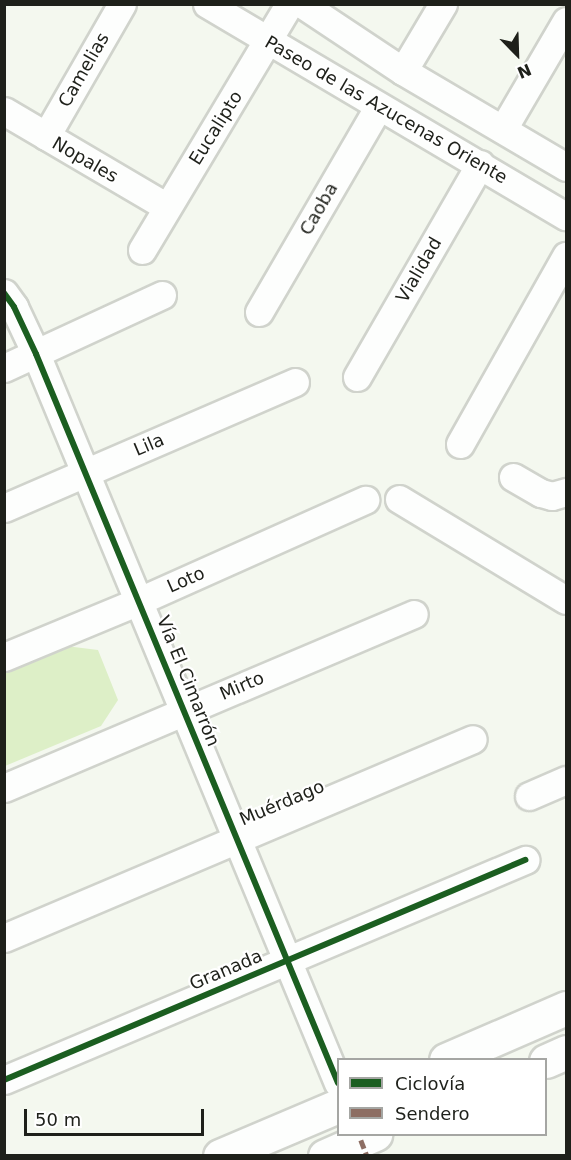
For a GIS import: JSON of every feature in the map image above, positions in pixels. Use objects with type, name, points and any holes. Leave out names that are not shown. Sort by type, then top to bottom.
[{"type":"street","name":"Camelias","points":[[46,136],[122,4]]},
{"type":"street","name":"Paseo de las Azucenas Oriente","points":[[207,4],[567,216]]},
{"type":"street","name":"Eucalipto","points":[[142,250],[289,4]]},
{"type":"street","points":[[302,4],[403,71],[567,167]]},
{"type":"street","points":[[403,71],[443,4]]},
{"type":"street","points":[[503,129],[567,21]]},
{"type":"street","name":"Caoba","points":[[259,312],[379,106]]},
{"type":"street","name":"Nopales","points":[[4,111],[167,207]]},
{"type":"street","name":"Vialidad","points":[[357,377],[480,164]]},
{"type":"street","points":[[460,444],[567,256]]},
{"type":"street","name":"Vía El Cimarrón","points":[[4,293],[14,307],[35,354],[236,838],[290,960],[337,1078]]},
{"type":"street","points":[[4,368],[162,295]]},
{"type":"street","name":"Lila","points":[[4,508],[294,382]]},
{"type":"street","points":[[513,477],[540,493],[552,496],[567,492]]},
{"type":"street","points":[[399,499],[435,507],[567,600]]},
{"type":"street","name":"Loto","points":[[4,657],[139,601],[366,500]]},
{"type":"street","name":"Mirto","points":[[4,788],[414,614]]},
{"type":"street","name":"Muérdago","points":[[4,938],[473,739]]},
{"type":"street","points":[[529,796],[567,780]]},
{"type":"street","name":"Granada","points":[[4,1080],[525,860]]},
{"type":"street","points":[[448,1058],[567,1008]]},
{"type":"street","points":[[547,1062],[567,1053]]},
{"type":"street","points":[[220,1155],[337,1107]]},
{"type":"street","points":[[325,1155],[366,1141]]},
{"type":"green space","points":[[58,645],[98,650],[118,700],[101,726],[5,766],[5,667]]},
{"type":"marked path","points":[[361,1140],[367,1156]]},
{"type":"cycle path","points":[[4,293],[14,307],[36,354],[337,1081]]},
{"type":"cycle path","points":[[4,1080],[525,860]]}]
